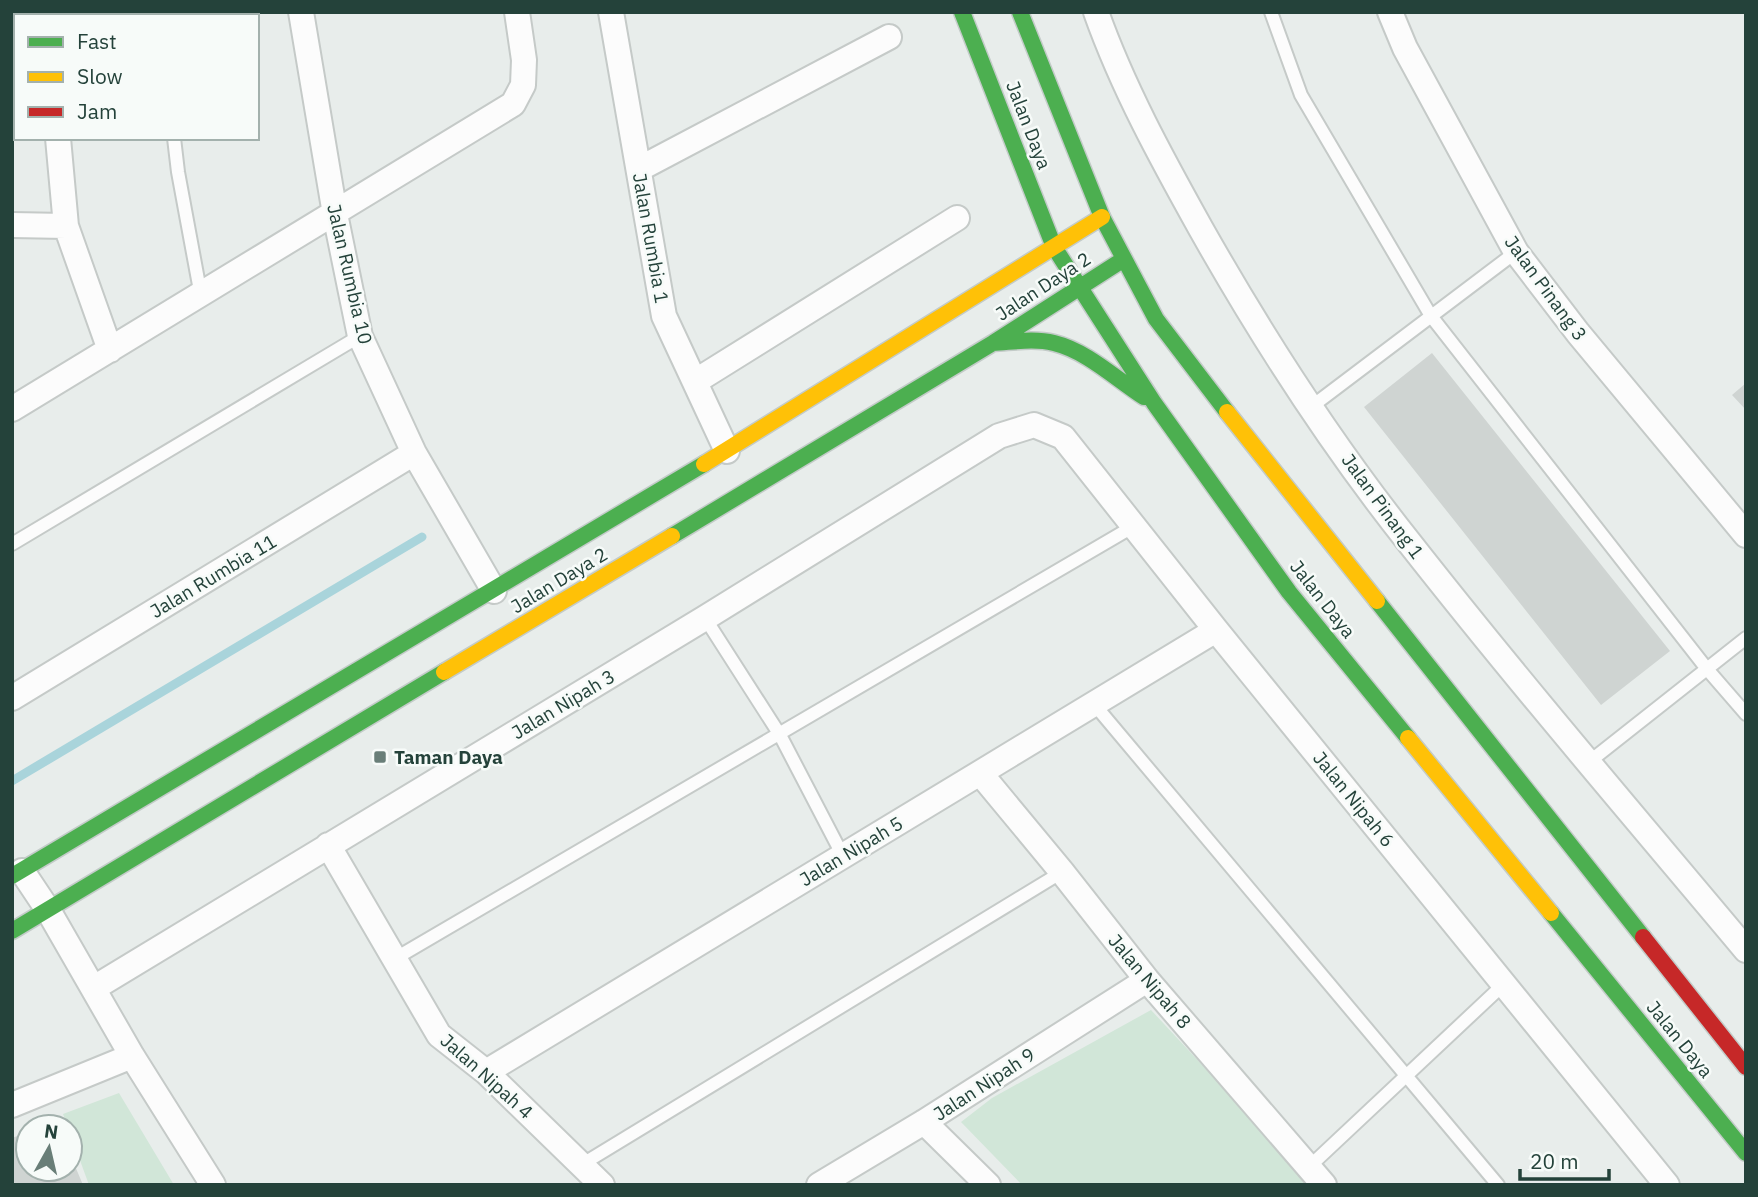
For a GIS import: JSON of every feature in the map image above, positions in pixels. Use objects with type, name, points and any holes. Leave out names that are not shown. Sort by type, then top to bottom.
[{"type":"main road","name":"Jalan Daya","points":[[962,12],[1054,247],[1154,403],[1289,592],[1746,1153]]},
{"type":"main road","name":"Jalan Daya","points":[[1020,12],[1102,218],[1156,319],[1217,400],[1746,1067]]},
{"type":"main road","name":"Jalan Daya 2","points":[[17,873],[727,451],[1102,218]]},
{"type":"main road","name":"Jalan Daya 2","points":[[12,931],[993,343],[1124,259]]},
{"type":"main road","points":[[993,343],[1056,343],[1075,352],[1154,403]]},
{"type":"street","name":"Jalan Rumbia 10","points":[[301,12],[335,214],[360,336],[414,453],[494,591]]},
{"type":"street","points":[[12,409],[513,104],[523,85],[524,60],[517,12]]},
{"type":"street","name":"Jalan Rumbia 1","points":[[611,12],[664,316],[727,451]]},
{"type":"street","name":"Jalan Pinang 1","points":[[1096,12],[1114,64],[1169,172],[1231,282],[1311,407],[1407,540],[1746,950]]},
{"type":"street","name":"Jalan Pinang 3","points":[[1390,12],[1405,48],[1516,252],[1578,333],[1746,535]]},
{"type":"street","points":[[639,169],[889,37]]},
{"type":"street","points":[[58,140],[66,226],[110,350]]},
{"type":"street","points":[[696,381],[957,218]]},
{"type":"street","points":[[12,225],[66,226]]},
{"type":"street","name":"Jalan Nipah 6","points":[[1034,425],[1063,437],[1216,630],[1667,1185]]},
{"type":"street","name":"Jalan Nipah 3","points":[[94,988],[705,618],[999,436],[1034,425]]},
{"type":"street","name":"Jalan Rumbia 11","points":[[13,695],[414,453]]},
{"type":"street","name":"Jalan Nipah 5","points":[[486,1072],[1216,630]]},
{"type":"street","name":"Jalan Nipah 8","points":[[980,773],[1147,980],[1316,1176]]},
{"type":"street","name":"Jalan Nipah 4","points":[[328,845],[439,1035],[486,1072],[602,1185]]},
{"type":"street","points":[[17,873],[48,910],[132,1056],[213,1185]]},
{"type":"street","name":"Jalan Nipah 9","points":[[819,1185],[924,1122],[1147,980]]},
{"type":"street","points":[[12,1105],[132,1056]]},
{"type":"street","points":[[924,1122],[988,1185]]},
{"type":"lane","points":[[1271,12],[1301,95],[1431,316],[1707,669],[1746,714]]},
{"type":"lane","points":[[174,140],[201,296]]},
{"type":"lane","points":[[1311,407],[1516,252]]},
{"type":"lane","points":[[12,544],[360,336]]},
{"type":"lane","points":[[396,958],[1134,526]]},
{"type":"lane","points":[[705,618],[780,734],[843,856]]},
{"type":"lane","points":[[1589,762],[1746,638]]},
{"type":"lane","points":[[1094,704],[1498,1185]]},
{"type":"lane","points":[[581,1165],[1062,872]]},
{"type":"lane","points":[[1316,1176],[1408,1075],[1504,984]]},
{"type":"green space","points":[[1151,1010],[1246,1112],[1307,1185],[1022,1185],[961,1122],[992,1098]]},
{"type":"green space","points":[[119,1093],[174,1185],[89,1185],[84,1171],[84,1113],[66,1113]]},
{"type":"building","points":[[1432,353],[1670,651],[1601,705],[1364,407]]},
{"type":"building","points":[[1746,383],[1746,410],[1732,395]]},
{"type":"building","points":[[14,1137],[14,1183],[83,1185],[12,1185]]},
{"type":"waterway","points":[[12,781],[422,537]]},
{"type":"traffic: fast","points":[[962,12],[1054,247],[1154,403],[1289,592],[1408,738]]},
{"type":"traffic: fast","points":[[1020,12],[1102,217],[1156,319],[1227,412]]},
{"type":"traffic: fast","points":[[672,536],[993,343],[1124,259]]},
{"type":"traffic: fast","points":[[993,343],[1039,341],[1066,347],[1090,359],[1144,397]]},
{"type":"traffic: fast","points":[[12,876],[704,464]]},
{"type":"traffic: fast","points":[[1377,601],[1643,937]]},
{"type":"traffic: fast","points":[[12,931],[444,672]]},
{"type":"traffic: fast","points":[[1551,913],[1746,1153]]},
{"type":"traffic: slow","points":[[704,464],[1102,217]]},
{"type":"traffic: slow","points":[[1227,412],[1377,601]]},
{"type":"traffic: slow","points":[[444,672],[672,536]]},
{"type":"traffic: slow","points":[[1408,738],[1551,913]]},
{"type":"traffic: jam","points":[[1643,937],[1746,1067]]},
{"type":"place","name":"Taman Daya","points":[[380,757]]}]
